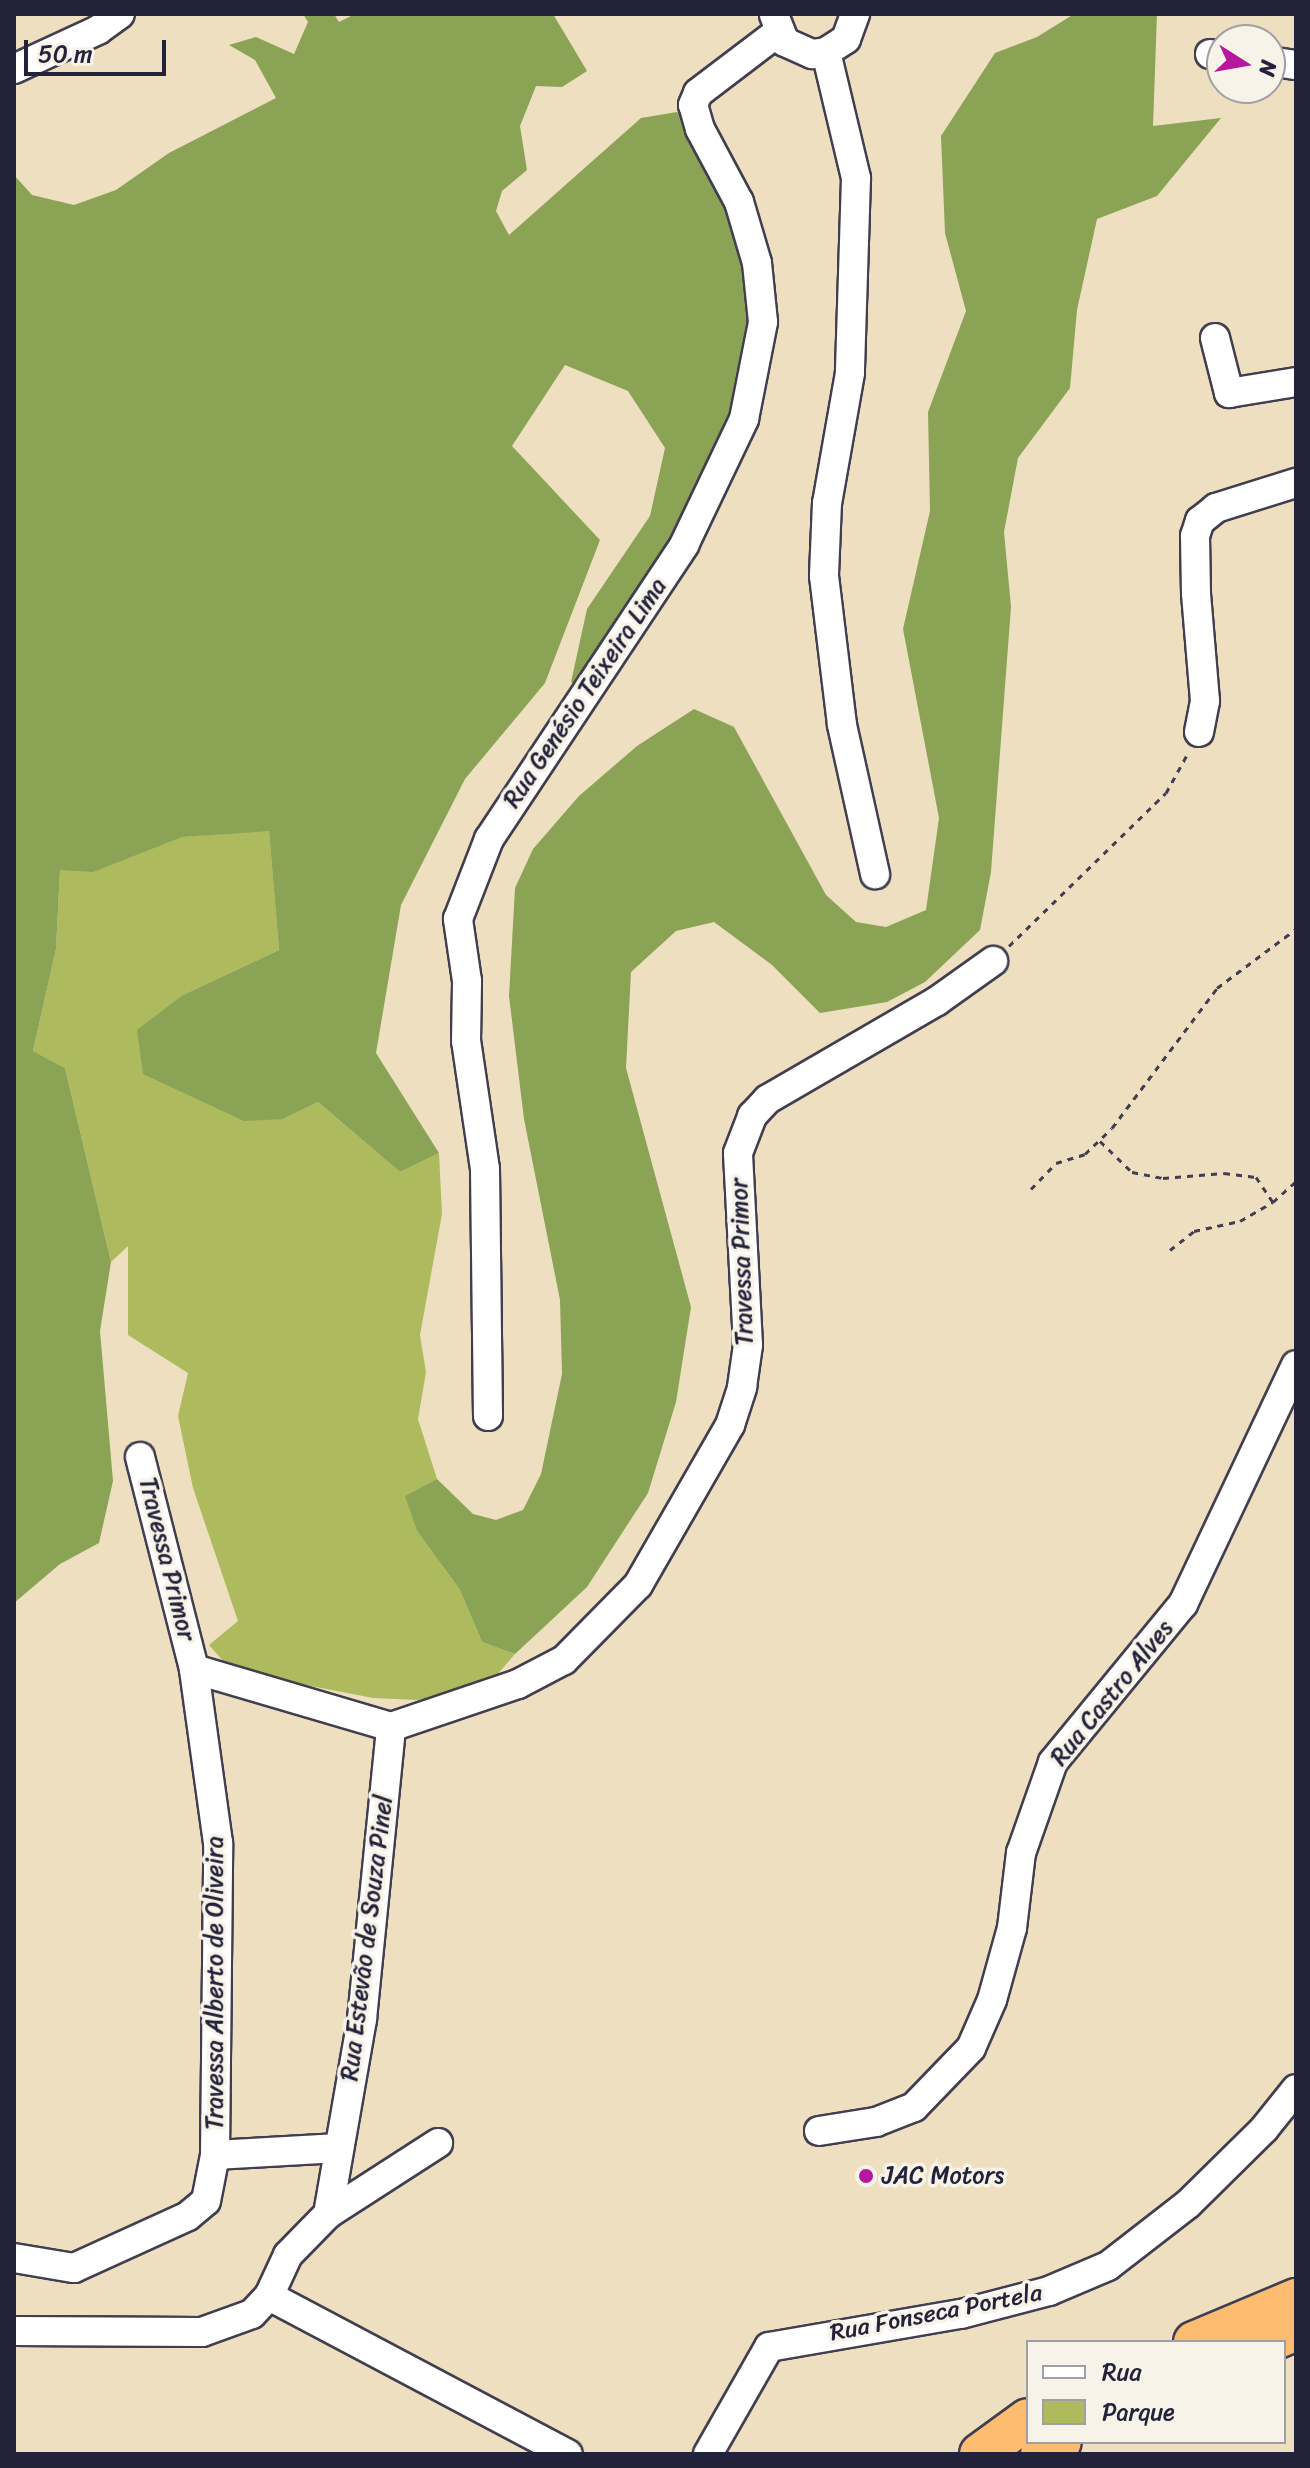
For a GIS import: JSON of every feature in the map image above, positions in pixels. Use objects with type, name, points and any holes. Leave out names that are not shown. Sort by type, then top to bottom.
[{"type":"highway","points":[[1199,2340],[1296,2299]]},
{"type":"highway","points":[[1273,2340],[1296,2330]]},
{"type":"highway","points":[[980,2454],[1026,2420]]},
{"type":"street","points":[[14,69],[98,30],[120,14]]},
{"type":"street","points":[[776,23],[798,50],[826,52],[846,39],[855,14]]},
{"type":"street","name":"Rua Genésio Teixeira Lima","points":[[488,1416],[485,1169],[466,1041],[467,981],[458,919],[489,839],[684,545],[744,419],[763,322],[757,263],[739,202],[700,129],[693,105],[698,93],[776,23]]},
{"type":"street","points":[[826,52],[856,178],[850,373],[827,503],[824,576],[842,725],[875,874]]},
{"type":"street","points":[[1215,338],[1229,393],[1296,382]]},
{"type":"street","points":[[1199,732],[1205,701],[1196,579],[1195,536],[1200,521],[1216,508],[1296,483]]},
{"type":"street","name":"Travessa Primor","points":[[140,1457],[194,1669],[391,1727],[518,1684],[564,1660],[638,1585],[730,1425],[742,1387],[748,1345],[738,1153],[742,1132],[768,1099],[937,1001],[993,961]]},
{"type":"street","name":"Rua Castro Alves","points":[[819,2131],[876,2122],[914,2107],[971,2048],[992,2000],[1012,1928],[1021,1853],[1053,1762],[1183,1604],[1296,1365]]},
{"type":"street","name":"Travessa Alberto de Oliveira","points":[[14,2258],[74,2268],[188,2216],[206,2201],[215,2155],[218,1843],[194,1669]]},
{"type":"street","name":"Rua Estevão de Souza Pinel","points":[[328,2214],[362,2019],[391,1727]]},
{"type":"street","name":"Rua Fonseca Portela","points":[[708,2454],[769,2347],[961,2314],[1049,2291],[1108,2266],[1188,2204],[1264,2129],[1296,2089]]},
{"type":"street","points":[[14,2331],[202,2332],[252,2314],[269,2296],[288,2255],[328,2214],[438,2143]]},
{"type":"street","points":[[215,2155],[339,2148]]},
{"type":"street","points":[[269,2296],[568,2454]]},
{"type":"path","points":[[993,961],[1166,793],[1199,732]]},
{"type":"path","points":[[1031,1189],[1056,1163],[1085,1154],[1100,1140],[1217,988],[1296,929]]},
{"type":"path","points":[[1100,1140],[1132,1172],[1163,1178],[1224,1173],[1256,1177],[1273,1202]]},
{"type":"path","points":[[1170,1250],[1194,1231],[1240,1221],[1273,1202],[1296,1181]]},
{"type":"green space","points":[[303,14],[334,14],[339,22],[355,14],[553,14],[587,71],[562,87],[536,86],[520,126],[527,170],[502,191],[496,211],[509,235],[641,118],[677,112],[694,127],[735,196],[760,299],[739,427],[582,689],[571,682],[587,609],[650,516],[665,448],[628,391],[565,365],[512,446],[600,540],[545,683],[465,779],[401,905],[376,1053],[439,1153],[400,1172],[318,1102],[283,1119],[244,1121],[143,1074],[137,1030],[183,995],[279,950],[269,831],[182,837],[93,872],[60,870],[56,949],[33,1051],[65,1068],[111,1262],[100,1331],[113,1481],[99,1543],[60,1564],[14,1603],[14,175],[32,195],[74,205],[116,190],[169,153],[276,98],[255,60],[229,45],[256,37],[294,54],[308,22]]},
{"type":"green space","points":[[1074,14],[1157,14],[1153,126],[1221,118],[1157,196],[1097,219],[1077,310],[1070,388],[1018,458],[1004,532],[1011,607],[991,872],[980,930],[925,982],[887,1002],[820,1013],[772,965],[714,922],[676,931],[631,972],[626,1068],[691,1307],[676,1402],[648,1493],[587,1587],[515,1654],[482,1642],[460,1590],[417,1531],[405,1496],[437,1479],[473,1514],[496,1520],[523,1510],[541,1474],[562,1374],[560,1300],[524,1119],[509,996],[515,888],[533,849],[579,796],[637,746],[694,709],[734,727],[826,895],[856,922],[886,927],[926,910],[939,818],[903,629],[930,511],[928,412],[966,311],[945,233],[941,136],[995,53],[1037,37]]},
{"type":"green space","points":[[269,830],[279,950],[183,995],[283,1119],[318,1102],[400,1172],[439,1153],[442,1214],[420,1335],[426,1372],[418,1419],[437,1479],[406,1496],[417,1531],[460,1590],[482,1642],[515,1654],[488,1685],[418,1700],[373,1698],[259,1676],[224,1662],[209,1645],[238,1621],[193,1488],[178,1416],[188,1373],[128,1335],[128,1246],[111,1262],[65,1068],[33,1051],[56,949],[60,870],[182,837]]},
{"type":"place","name":"JAC Motors","points":[[866,2176]]}]
